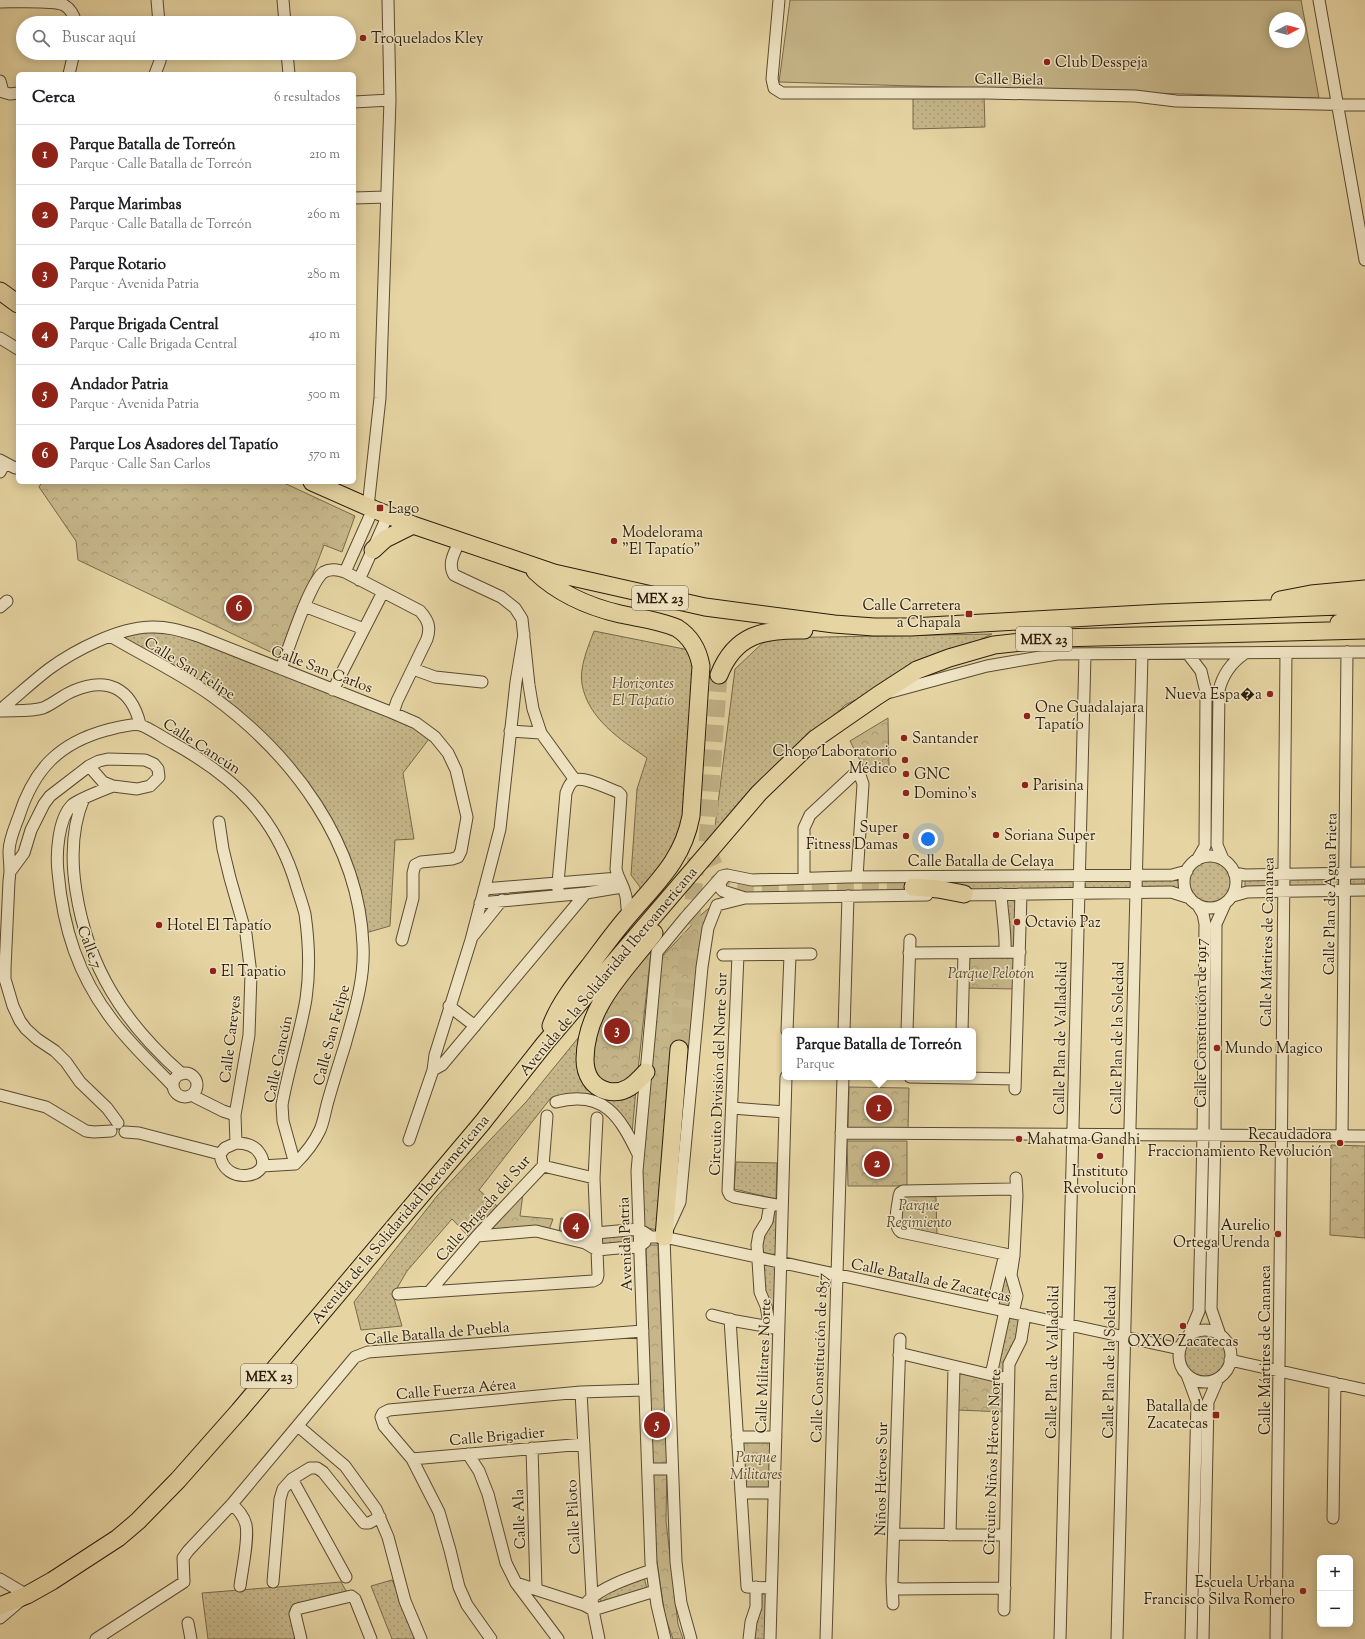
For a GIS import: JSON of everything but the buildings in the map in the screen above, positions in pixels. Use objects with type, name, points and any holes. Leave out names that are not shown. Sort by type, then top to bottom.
[{"type":"highway","points":[[0,291],[16,303]]},
{"type":"highway","name":"MEX 23","points":[[317,484],[413,525],[554,573],[694,606],[834,624],[874,627],[911,627],[1231,610],[1365,605]]},
{"type":"highway","points":[[373,550],[385,539],[413,525]]},
{"type":"highway","points":[[528,564],[548,582],[581,600],[617,613],[677,628],[692,641],[698,653],[701,672],[689,827],[682,846],[672,864],[629,915],[567,995],[553,1019],[545,1043]]},
{"type":"highway","points":[[590,582],[632,603],[676,617],[689,624],[704,642],[714,674],[736,648],[749,638],[764,632],[781,629],[818,630],[874,627]]},
{"type":"highway","points":[[1231,610],[1311,594],[1365,589]]},
{"type":"highway","points":[[1316,631],[1340,623],[1365,618]]},
{"type":"highway","name":"Avenida de la Solidaridad Iberoamericana","points":[[0,1606],[27,1595],[52,1581],[118,1538],[138,1521],[178,1480],[240,1411],[482,1123],[545,1043],[676,892],[759,793],[815,739],[917,670],[956,656],[994,645],[1059,638],[1365,630]]},
{"type":"highway","points":[[647,895],[721,838]]},
{"type":"highway","points":[[914,887],[938,889],[964,894]]},
{"type":"highway","points":[[646,1072],[628,1089],[619,1092],[608,1091],[600,1088],[588,1076],[585,1064],[586,1044],[592,1018],[611,986],[658,927],[676,892]]},
{"type":"highway","points":[[658,1237],[679,1049]]},
{"type":"street","points":[[157,0],[158,16]]},
{"type":"street","points":[[283,0],[284,16]]},
{"type":"street","points":[[359,580],[373,550],[376,510],[390,100],[388,0]]},
{"type":"street","name":"Calle Biela","points":[[779,0],[772,78],[774,88],[782,93],[986,93],[1135,96],[1176,101],[1365,105]]},
{"type":"street","points":[[1319,0],[1336,105],[1365,260]]},
{"type":"street","points":[[0,2],[53,2],[63,4],[72,12],[73,16]]},
{"type":"street","points":[[69,72],[72,60]]},
{"type":"street","points":[[159,72],[160,60]]},
{"type":"street","points":[[288,60],[289,72]]},
{"type":"street","points":[[0,81],[3,92],[10,94],[16,93]]},
{"type":"street","points":[[356,102],[390,100]]},
{"type":"street","points":[[356,198],[386,196]]},
{"type":"street","points":[[1,342],[16,348]]},
{"type":"street","points":[[2,465],[16,468]]},
{"type":"street","points":[[345,572],[376,510]]},
{"type":"street","points":[[460,540],[451,562],[451,569],[454,575],[501,597],[515,608],[522,619],[533,709],[541,733],[575,780]]},
{"type":"street","points":[[281,669],[304,606],[323,573],[334,569],[345,572],[420,611],[428,622],[429,632],[393,712]]},
{"type":"street","points":[[333,690],[383,592]]},
{"type":"street","points":[[304,606],[364,629]]},
{"type":"street","name":"Calle San Carlos","points":[[110,636],[133,629],[150,627],[174,628],[393,712],[416,723],[435,737],[448,753],[456,770],[467,817],[461,851],[458,857],[421,862],[415,865],[413,873],[413,898],[402,940]]},
{"type":"street","points":[[409,1140],[433,1070],[435,1055],[449,1006],[471,940],[500,829],[516,682],[524,634]]},
{"type":"street","points":[[0,711],[50,669],[78,651],[110,636]]},
{"type":"street","name":"Calle San Felipe","points":[[110,636],[169,669],[212,696],[249,726],[283,759],[310,794],[336,837],[351,875],[360,911],[363,947],[361,984],[355,1014],[320,1129],[308,1150],[295,1164]]},
{"type":"street","name":"Calle Plan de Agua Prieta","points":[[1342,1136],[1347,652]]},
{"type":"street","points":[[877,696],[987,666],[1057,654],[1244,654],[1365,652]]},
{"type":"street","name":"Calle Mártires de Cananea","points":[[1276,1639],[1280,1371],[1280,1136],[1286,653]]},
{"type":"street","name":"Calle Plan de Valladolid","points":[[1060,1639],[1085,654]]},
{"type":"street","name":"Calle Plan de la Soledad","points":[[1117,1639],[1142,654]]},
{"type":"street","points":[[1188,654],[1201,671],[1205,685],[1206,699],[1205,846],[1197,860],[1187,871],[1185,880],[1186,889],[1193,901]]},
{"type":"street","points":[[1223,860],[1217,845],[1218,690],[1227,670],[1244,654]]},
{"type":"street","points":[[413,669],[435,676],[482,682]]},
{"type":"street","points":[[516,682],[529,685]]},
{"type":"street","points":[[0,711],[33,710],[44,708],[73,691],[88,685],[102,684],[115,687],[124,694],[137,713],[140,724]]},
{"type":"street","name":"Calle Cancún","points":[[220,1154],[139,1133],[126,1132],[125,1126],[115,1127],[102,1103],[80,1082],[66,1062],[55,1051],[37,1039],[20,1021],[13,1006],[5,979],[10,872],[9,850],[24,800],[31,786],[46,764],[70,744],[120,727],[140,724],[193,755],[233,783],[250,800],[265,819],[290,864],[305,914],[308,973],[306,999],[282,1105],[283,1121],[295,1164]]},
{"type":"street","points":[[510,731],[541,733]]},
{"type":"street","points":[[10,872],[24,853],[31,830],[44,804],[50,796],[89,766],[99,761],[108,759],[145,760],[154,764],[158,769],[159,777],[150,786],[137,789],[113,786],[103,782],[89,766]]},
{"type":"street","points":[[804,878],[804,828],[806,821],[810,815],[852,775],[857,774],[860,775],[863,784],[857,877]]},
{"type":"street","points":[[558,895],[566,793],[570,784],[575,780],[584,780],[618,792],[621,795],[616,869],[620,883],[626,893],[626,910],[629,915]]},
{"type":"street","name":"Calle 7","points":[[113,786],[84,798],[71,806],[67,812],[58,844],[57,861],[61,900],[71,942],[79,964],[99,1002],[129,1040],[173,1086]]},
{"type":"street","name":"Calle 7","points":[[84,798],[78,812],[74,830],[74,878],[83,929],[93,957],[120,1007],[137,1030],[168,1062],[182,1074]]},
{"type":"street","name":"Calle Careyes","points":[[219,822],[226,863],[246,934],[251,974],[249,1035],[235,1115],[236,1143]]},
{"type":"street","points":[[1197,860],[1206,857],[1214,857],[1223,860],[1230,865],[1236,880],[1236,888],[1229,900]]},
{"type":"street","name":"Calle Batalla de Celaya","points":[[727,875],[752,880],[857,877],[1172,875],[1187,871]]},
{"type":"street","points":[[1234,873],[1245,875],[1365,874]]},
{"type":"street","points":[[727,875],[720,883],[723,891],[745,898]]},
{"type":"street","name":"Avenida Patria","points":[[665,1639],[652,1570],[644,1390],[637,1171],[638,1155],[657,952],[722,876],[727,875]]},
{"type":"street","points":[[484,889],[558,883],[620,883]]},
{"type":"street","points":[[480,903],[586,893],[620,883]]},
{"type":"street","points":[[477,1236],[536,1231],[585,1243],[597,1250],[640,1246],[658,1237],[680,1202],[702,967],[708,928],[717,905],[720,903],[745,898],[1171,892],[1211,908],[1219,907],[1229,900],[1247,892],[1365,890]]},
{"type":"street","points":[[433,1070],[442,1065],[586,893]]},
{"type":"street","points":[[1001,894],[1003,922],[1006,936],[1005,952]]},
{"type":"street","points":[[976,1080],[1015,1084],[1021,894]]},
{"type":"street","points":[[844,1028],[848,896]]},
{"type":"street","points":[[471,940],[502,900]]},
{"type":"street","name":"Calle Constitución de 1917","points":[[1220,1335],[1211,1309],[1215,1135],[1216,924],[1229,900]]},
{"type":"street","name":"Calle Constitución de 1917","points":[[1189,1335],[1199,1311],[1203,1135],[1205,924],[1203,914],[1193,901]]},
{"type":"street","points":[[907,1028],[910,940]]},
{"type":"street","points":[[909,953],[1020,952]]},
{"type":"street","points":[[962,1028],[964,953]]},
{"type":"street","points":[[723,955],[811,954]]},
{"type":"street","name":"Circuito División del Norte Sur","points":[[738,955],[728,1188],[730,1195],[770,1204]]},
{"type":"street","points":[[787,1028],[790,955]]},
{"type":"street","points":[[449,1006],[475,1026]]},
{"type":"street","points":[[182,1074],[191,1076],[195,1080],[196,1087],[194,1093],[189,1097],[178,1095],[174,1091],[173,1086],[176,1078],[182,1074]]},
{"type":"street","name":"Calle Militares Norte","points":[[770,1639],[776,1437],[774,1328],[781,1262],[786,1080]]},
{"type":"street","name":"Calle Constitución de 1857","points":[[826,1639],[843,1080]]},
{"type":"street","points":[[194,1093],[196,1097],[223,1111],[235,1115]]},
{"type":"street","points":[[0,1095],[46,1107],[86,1130],[94,1132],[115,1127]]},
{"type":"street","points":[[556,1102],[577,1098],[590,1100],[615,1114],[628,1133],[638,1155]]},
{"type":"street","points":[[732,1108],[785,1112]]},
{"type":"street","name":"Calle Brigada del Sur","points":[[430,1291],[477,1236],[543,1166],[547,1116]]},
{"type":"street","points":[[398,1294],[593,1281],[597,1279],[594,1178],[597,1118]]},
{"type":"street","points":[[841,1133],[1365,1136]]},
{"type":"street","points":[[262,1166],[262,1157],[256,1148],[247,1143],[236,1143],[225,1148],[220,1154],[223,1166],[228,1171],[243,1176],[254,1174],[262,1166],[295,1164]]},
{"type":"street","points":[[543,1166],[594,1178]]},
{"type":"street","points":[[992,1308],[1009,1255],[1017,1196],[1016,1178]]},
{"type":"street","points":[[1009,1255],[901,1232],[898,1230],[896,1225],[900,1192],[1010,1189],[1016,1191]]},
{"type":"street","points":[[774,1328],[760,1292],[757,1245],[759,1234],[766,1225],[770,1204],[782,1206]]},
{"type":"street","points":[[585,1243],[596,1233],[639,1229]]},
{"type":"street","name":"Calle Batalla de Zacatecas","points":[[639,1229],[658,1237],[758,1259],[781,1262],[837,1274],[1180,1349]]},
{"type":"street","points":[[658,1237],[677,1581],[691,1639]]},
{"type":"street","name":"Circuito Niños Héroes Norte","points":[[991,1375],[1009,1312],[1017,1296],[1011,1275],[1009,1255]]},
{"type":"street","points":[[712,1315],[774,1328]]},
{"type":"street","name":"Circuito Niños Héroes Norte","points":[[1004,1610],[1004,1535],[1009,1364],[1021,1340],[1025,1315]]},
{"type":"street","points":[[730,1319],[746,1587],[771,1588]]},
{"type":"street","name":"Calle Batalla de Puebla","points":[[96,1639],[184,1582],[183,1558],[188,1551],[232,1504],[355,1357],[368,1352],[643,1331]]},
{"type":"street","points":[[1187,1375],[1194,1380],[1210,1382],[1224,1374],[1230,1360],[1229,1346],[1220,1335],[1213,1331],[1197,1331],[1185,1339],[1180,1349],[1180,1363],[1187,1375],[1197,1402],[1191,1639]]},
{"type":"street","name":"Niños Héroes Sur","points":[[893,1604],[894,1588],[892,1581],[895,1534],[900,1339]]},
{"type":"street","points":[[899,1355],[903,1354],[1008,1379]]},
{"type":"street","points":[[1230,1360],[1365,1390]]},
{"type":"street","points":[[950,1535],[954,1367]]},
{"type":"street","points":[[1203,1639],[1208,1402],[1218,1378]]},
{"type":"street","points":[[1333,1518],[1335,1383]]},
{"type":"street","name":"Calle Fuerza Aérea","points":[[491,1639],[467,1605],[459,1587],[439,1512],[412,1459],[384,1426],[381,1418],[384,1413],[389,1410],[581,1392],[644,1390]]},
{"type":"street","name":"Calle Piloto","points":[[581,1392],[592,1597],[589,1607],[599,1639]]},
{"type":"street","points":[[298,1426],[345,1466],[367,1495],[380,1517],[388,1537],[411,1619],[422,1639]]},
{"type":"street","points":[[737,1437],[776,1437]]},
{"type":"street","name":"Calle Brigadier","points":[[412,1459],[584,1444]]},
{"type":"street","name":"Calle Ala","points":[[532,1448],[536,1588]]},
{"type":"street","points":[[468,1454],[479,1471],[488,1494],[506,1563],[516,1583],[558,1639]]},
{"type":"street","points":[[273,1582],[280,1499],[283,1489],[292,1479],[310,1468],[317,1468],[330,1479],[364,1523],[369,1523],[380,1517]]},
{"type":"street","points":[[648,1469],[672,1469]]},
{"type":"street","points":[[292,1479],[346,1576]]},
{"type":"street","points":[[741,1494],[774,1493]]},
{"type":"street","points":[[232,1504],[241,1514],[246,1524],[240,1586]]},
{"type":"street","points":[[895,1534],[1004,1535]]},
{"type":"street","points":[[592,1597],[621,1581],[652,1570]]},
{"type":"street","points":[[0,1579],[27,1595],[0,1618]]},
{"type":"street","points":[[516,1583],[536,1588],[589,1607],[655,1591]]},
{"type":"street","points":[[749,1639],[751,1622],[756,1607],[756,1587]]},
{"type":"street","points":[[894,1588],[1004,1588]]},
{"type":"street","points":[[301,1639],[295,1614],[297,1609],[351,1596],[355,1599],[371,1639]]},
{"type":"street","points":[[363,1620],[366,1639]]},
{"type":"street","points":[[188,1623],[191,1639]]},
{"type":"green space","name":"Club Desspeja","points":[[790,0],[1301,0],[1303,12],[1269,12],[1269,48],[1305,48],[1305,22],[1319,98],[779,82]]},
{"type":"green space","points":[[984,95],[985,127],[913,129],[913,96]]},
{"type":"green space","points":[[41,484],[286,484],[355,516],[342,552],[324,545],[281,657],[78,560],[76,541],[39,487]]},
{"type":"green space","points":[[174,628],[432,735],[403,773],[414,839],[395,840],[390,926],[362,934],[339,847],[300,781],[257,734],[117,634]]},
{"type":"green space","name":"Horizontes El Tapatío","points":[[594,631],[694,651],[689,827],[640,898],[640,887],[631,875],[637,789],[647,758],[617,736],[598,718],[585,696],[581,678],[585,658]]},
{"type":"green space","points":[[992,634],[845,705],[714,835],[735,669],[768,638]]},
{"type":"green space","points":[[888,718],[889,770],[866,772],[850,741]]},
{"type":"green space","points":[[1207,860],[1215,860],[1220,861],[1227,866],[1232,873],[1232,891],[1227,898],[1220,903],[1207,904],[1199,901],[1192,894],[1189,886],[1189,878],[1192,870],[1199,863]]},
{"type":"green space","points":[[1179,873],[1178,894],[964,894],[918,879]]},
{"type":"green space","points":[[1365,873],[1365,889],[1245,891],[1245,875]]},
{"type":"green space","points":[[1021,895],[1020,952],[1007,951],[1002,896]]},
{"type":"green space","points":[[713,905],[676,1200],[657,1230],[643,1227],[641,1174],[660,959],[702,914]]},
{"type":"green space","points":[[651,952],[638,1070],[622,1086],[606,1085],[589,1065],[596,1018],[635,968]]},
{"type":"green space","name":"Parque Pelotón","points":[[967,957],[1016,958],[1015,989],[966,988]]},
{"type":"green space","points":[[578,1038],[579,1071],[585,1088],[609,1098],[623,1100],[636,1089],[632,1133],[616,1111],[570,1095],[550,1099],[479,1190],[498,1207],[471,1239],[452,1219],[407,1271],[393,1295],[402,1326],[361,1330],[354,1302],[437,1196],[526,1102]]},
{"type":"green space","points":[[849,1087],[909,1088],[908,1129],[848,1128]]},
{"type":"green space","points":[[847,1141],[907,1141],[907,1186],[848,1186]]},
{"type":"green space","points":[[1331,1145],[1365,1146],[1365,1238],[1330,1235]]},
{"type":"green space","points":[[736,1162],[777,1163],[776,1199],[734,1189]]},
{"type":"green space","points":[[523,1194],[520,1216],[553,1219],[549,1230],[488,1231]]},
{"type":"green space","name":"Parque Regimiento","points":[[901,1196],[936,1197],[937,1235],[900,1228]]},
{"type":"green space","points":[[772,1206],[782,1206],[779,1326],[770,1328],[761,1294],[761,1233]]},
{"type":"green space","points":[[561,1218],[592,1220],[591,1235],[559,1232]]},
{"type":"green space","points":[[639,1229],[640,1245],[597,1250],[596,1233]]},
{"type":"green space","points":[[646,1245],[658,1245],[667,1462],[666,1521],[678,1624],[683,1639],[673,1639],[665,1616],[654,1542]]},
{"type":"green space","points":[[1005,1254],[1014,1256],[1013,1313],[1025,1315],[1008,1379],[991,1375],[1007,1311],[995,1306]]},
{"type":"green space","points":[[1200,1331],[1210,1331],[1223,1338],[1230,1351],[1230,1361],[1223,1374],[1210,1381],[1200,1381],[1191,1377],[1184,1370],[1180,1361],[1180,1351],[1184,1342],[1191,1335]]},
{"type":"green space","points":[[957,1373],[1006,1382],[1005,1412],[957,1410]]},
{"type":"green space","name":"Parque Militares","points":[[740,1442],[771,1442],[771,1490],[742,1489]]},
{"type":"green space","points":[[644,1577],[647,1589],[601,1603],[599,1595],[615,1591],[623,1584]]},
{"type":"green space","points":[[392,1580],[422,1639],[392,1639],[371,1586]]},
{"type":"green space","points":[[341,1582],[349,1596],[297,1609],[303,1639],[208,1639],[202,1593]]},
{"type":"green space","points":[[756,1587],[770,1588],[769,1639],[750,1639]]},
{"type":"tunnel","points":[[719,675],[707,843],[712,860],[721,878],[730,885],[746,889],[913,887]]},
{"type":"tunnel","points":[[679,1049],[681,1009],[691,933],[696,858]]},
{"type":"place","name":"Troquelados Kley","points":[[363,38]]},
{"type":"place","name":"Club Desspeja","points":[[1047,62]]},
{"type":"place","name":"Lago","points":[[380,508]]},
{"type":"place","name":"Modelorama \"El Tapatío\"","points":[[614,541]]},
{"type":"place","name":"Parque Los Asadores del Tapatío","points":[[239,608]]},
{"type":"place","name":"Calle Carretera a Chapala","points":[[969,614]]},
{"type":"place","name":"Nueva Espa�a","points":[[1270,694]]},
{"type":"place","name":"One Guadalajara Tapatío","points":[[1027,716]]},
{"type":"place","name":"Santander","points":[[904,738]]},
{"type":"place","name":"Chopo Laboratorio Médico","points":[[905,760]]},
{"type":"place","name":"GNC","points":[[906,774]]},
{"type":"place","name":"Parisina","points":[[1025,785]]},
{"type":"place","name":"Domino's","points":[[906,793]]},
{"type":"place","name":"Soriana Super","points":[[996,835]]},
{"type":"place","name":"Super Fitness Damas","points":[[906,836]]},
{"type":"place","name":"Octavio Paz","points":[[1017,922]]},
{"type":"place","name":"Hotel El Tapatío","points":[[159,925]]},
{"type":"place","name":"El Tapatio","points":[[213,971]]},
{"type":"place","name":"Parque Rotario","points":[[617,1031]]},
{"type":"place","name":"Mundo Magico","points":[[1217,1048]]},
{"type":"place","name":"Parque Batalla de Torreón","points":[[879,1108]]},
{"type":"place","name":"Mahatma Gandhi","points":[[1019,1139]]},
{"type":"place","name":"Recaudadora Fraccionamiento Revolución","points":[[1340,1143]]},
{"type":"place","name":"Instituto Revolucion","points":[[1100,1156]]},
{"type":"place","name":"Parque Marimbas","points":[[877,1164]]},
{"type":"place","name":"Parque Brigada Central","points":[[576,1226]]},
{"type":"place","name":"Aurelio Ortega Urenda","points":[[1278,1234]]},
{"type":"place","name":"OXXO Zacatecas","points":[[1183,1326]]},
{"type":"place","name":"Batalla de Zacatecas","points":[[1216,1415]]},
{"type":"place","name":"Andador Patria","points":[[657,1425]]},
{"type":"place","name":"Escuela Urbana Francisco Silva Romero","points":[[1303,1591]]}]
